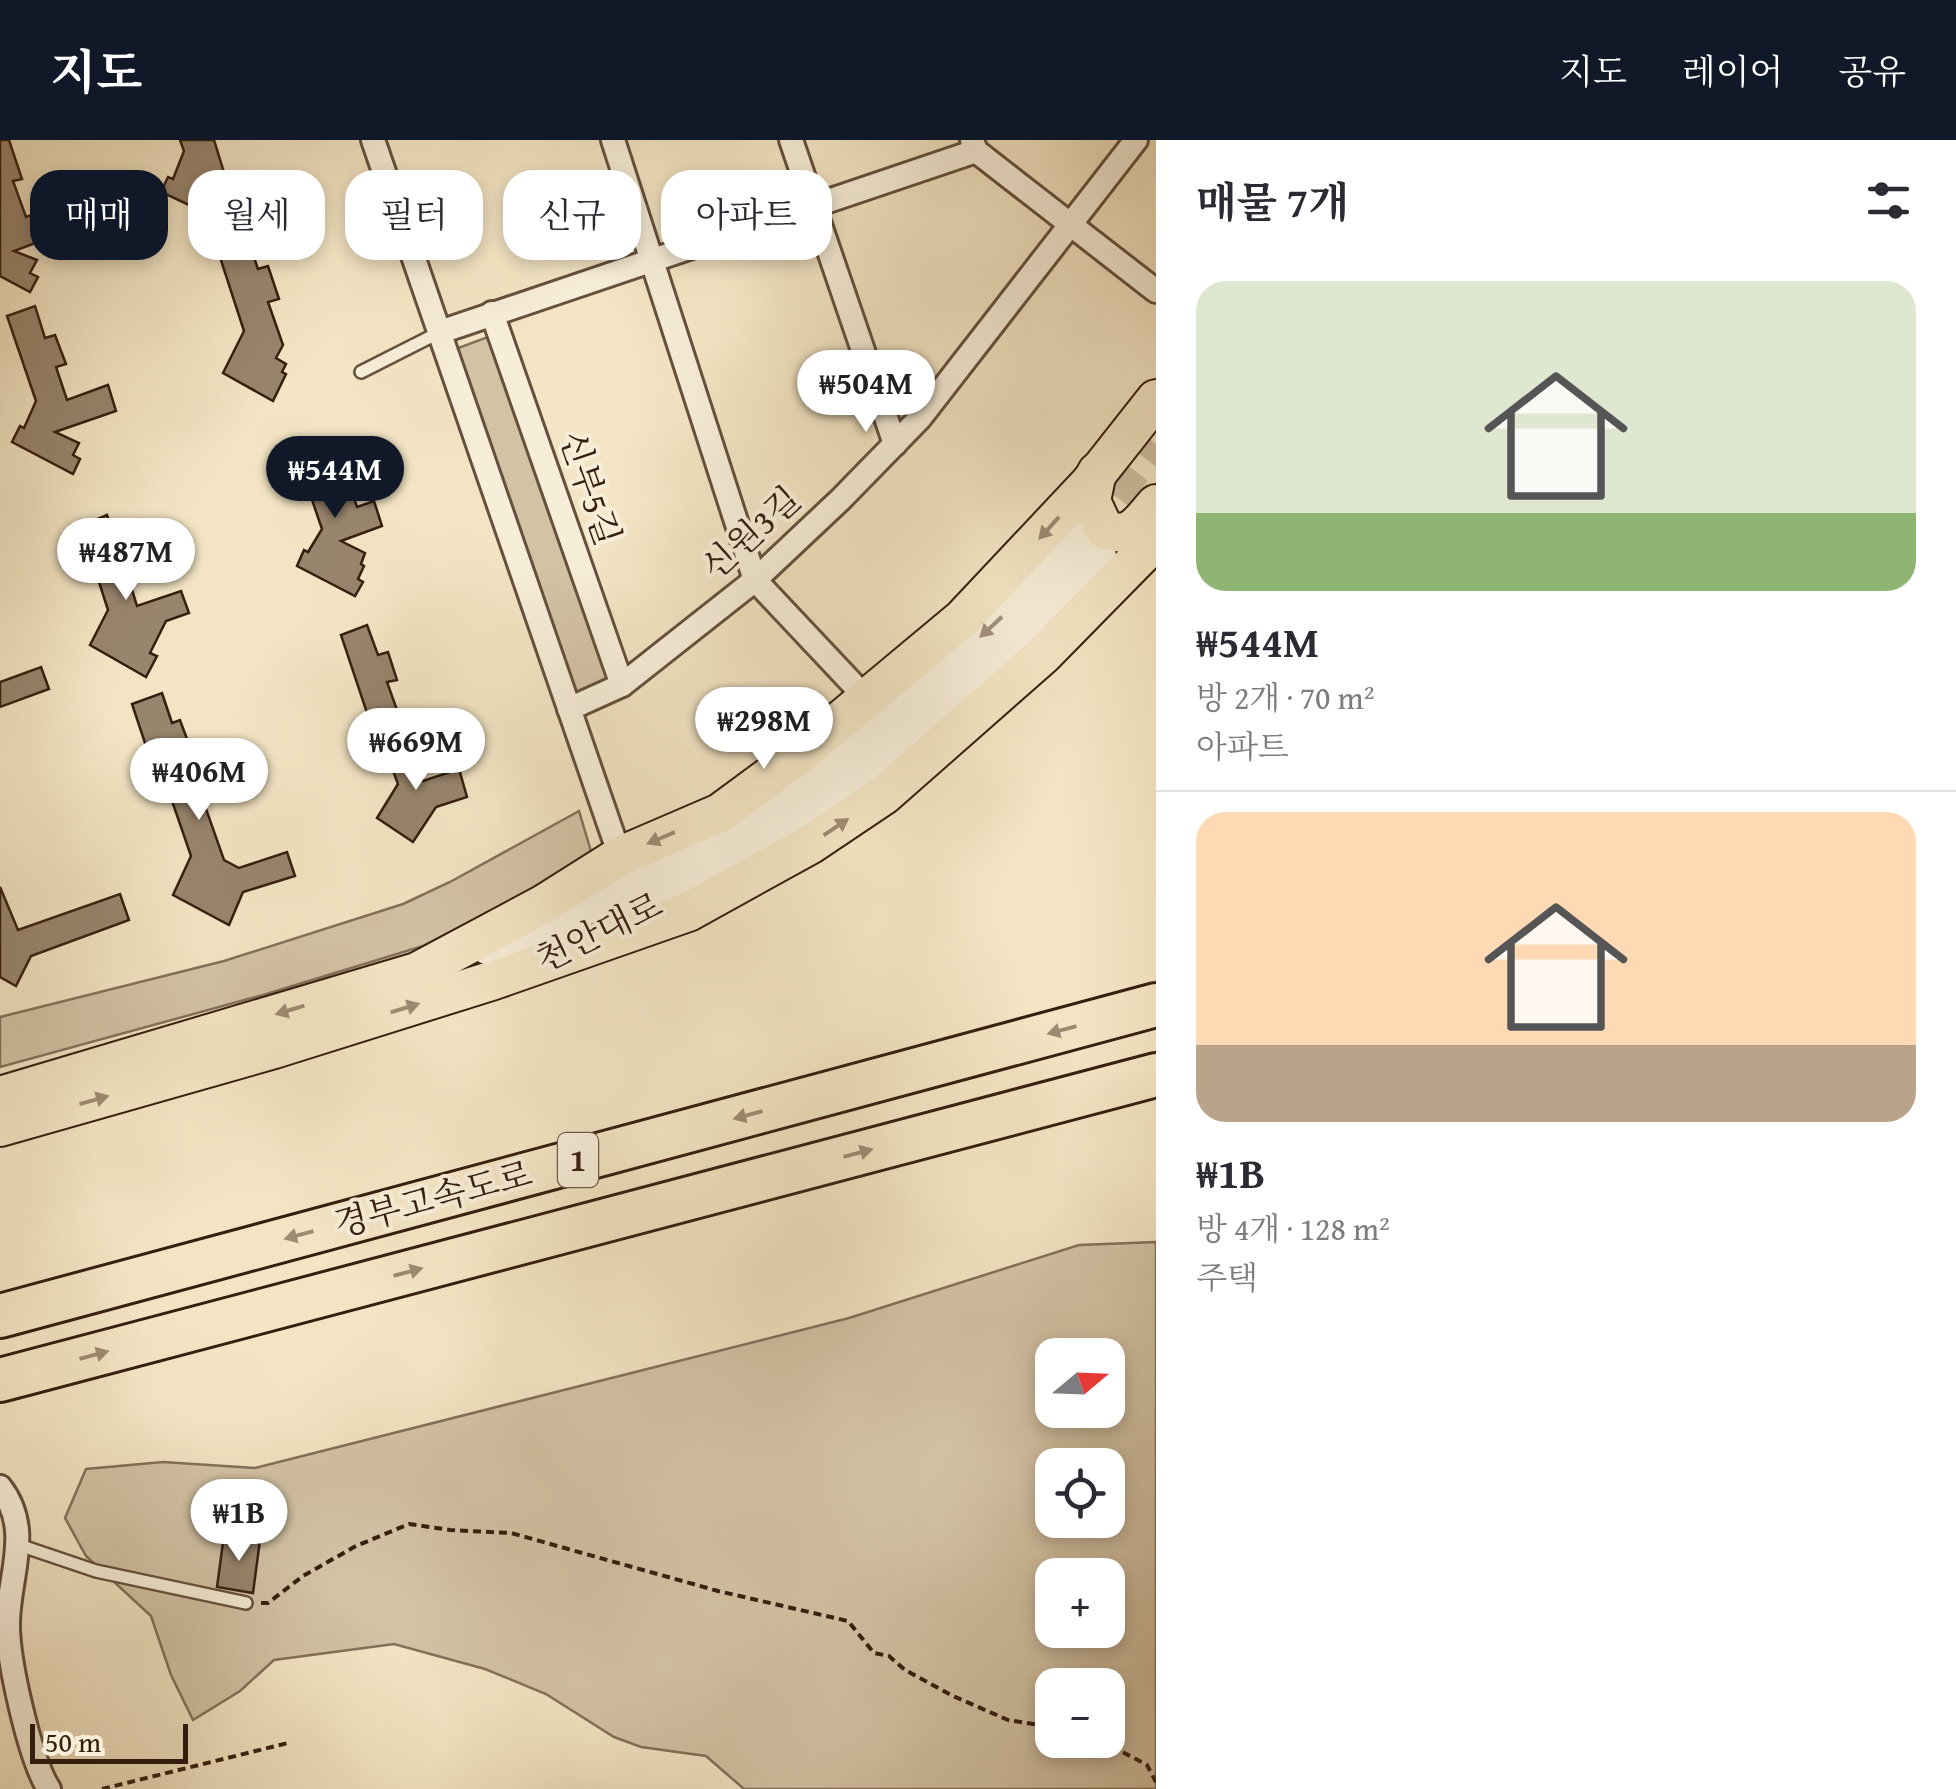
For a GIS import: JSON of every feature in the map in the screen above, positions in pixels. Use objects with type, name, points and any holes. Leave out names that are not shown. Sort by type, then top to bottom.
[{"type":"highway","name":"경부고속도로","points":[[0,1316],[1156,1005]]},
{"type":"highway","name":"경부고속도로","points":[[0,1380],[1156,1074]]},
{"type":"main road","points":[[417,972],[544,904],[620,856],[720,813],[867,700],[963,618],[1097,472],[1156,399]]},
{"type":"main road","points":[[1097,472],[1090,501],[1104,530],[1131,532],[1156,504]]},
{"type":"main road","points":[[494,980],[688,912],[812,844],[884,794],[1043,655],[1156,540]]},
{"type":"main road","name":"천안대로","points":[[0,1096],[417,972],[561,922],[637,885],[751,818],[832,764],[913,700],[1093,545],[1043,618],[954,704],[833,797],[736,862],[623,924],[494,980],[0,1128]]},
{"type":"street","points":[[373,140],[620,856]]},
{"type":"street","points":[[613,140],[756,580],[867,700]]},
{"type":"street","points":[[791,140],[801,170]]},
{"type":"street","name":"신원3길","points":[[569,709],[622,685],[756,580],[895,444],[920,418],[1136,140]]},
{"type":"street","points":[[832,199],[974,145],[1156,290]]},
{"type":"street","points":[[440,332],[661,256]]},
{"type":"street","points":[[832,259],[895,444]]},
{"type":"street","name":"신부5길","points":[[492,314],[622,685]]},
{"type":"street","points":[[0,1486],[15,1510],[19,1545],[7,1580],[10,1662],[49,1789]]},
{"type":"lane","points":[[361,372],[440,332]]},
{"type":"lane","points":[[19,1545],[96,1571],[246,1603]]},
{"type":"path","points":[[246,1603],[268,1603],[304,1576],[356,1546],[409,1524],[511,1533],[718,1591],[848,1622],[874,1653],[889,1656],[905,1670],[1008,1720],[1035,1724]]},
{"type":"path","points":[[102,1789],[288,1743]]},
{"type":"path","points":[[1125,1753],[1147,1765],[1156,1782]]},
{"type":"shaded area","points":[[495,338],[609,673],[604,683],[572,696],[453,354],[458,348]]},
{"type":"shaded area","points":[[579,811],[593,858],[423,946],[263,995],[0,1067],[0,1017],[224,961],[403,904]]},
{"type":"shaded area","points":[[1156,1242],[1156,1789],[744,1789],[706,1756],[641,1747],[614,1737],[546,1694],[485,1669],[394,1644],[274,1660],[240,1691],[193,1720],[171,1675],[151,1616],[86,1556],[65,1518],[86,1469],[163,1462],[255,1468],[849,1318],[1079,1245]]},
{"type":"building","points":[[0,140],[9,140],[22,179],[13,181],[26,217],[30,216],[30,245],[14,251],[37,260],[30,273],[38,277],[30,292],[0,276]]},
{"type":"building","points":[[180,140],[214,140],[223,170],[188,170],[188,204],[168,195],[168,177],[173,179],[184,151]]},
{"type":"building","points":[[221,260],[255,260],[258,269],[268,266],[279,299],[268,302],[283,345],[276,358],[286,364],[282,372],[286,374],[273,401],[223,373],[244,331]]},
{"type":"building","points":[[35,306],[45,338],[55,335],[66,364],[56,367],[67,400],[108,385],[116,411],[55,432],[79,443],[73,455],[80,459],[73,474],[12,442],[20,426],[24,428],[36,401],[7,316]]},
{"type":"building","points":[[323,441],[333,469],[343,466],[357,507],[374,501],[382,526],[341,541],[365,553],[358,579],[363,582],[355,596],[297,566],[304,550],[308,552],[322,529],[295,450]]},
{"type":"building","points":[[107,515],[119,550],[128,546],[137,571],[127,573],[137,606],[181,591],[189,613],[166,621],[150,653],[157,656],[146,677],[90,645],[108,610],[81,526]]},
{"type":"building","points":[[367,625],[378,655],[388,652],[397,680],[387,682],[397,710],[369,719],[341,635]]},
{"type":"building","points":[[41,667],[49,689],[0,707],[0,682]]},
{"type":"building","points":[[162,693],[172,723],[180,720],[190,747],[180,750],[199,808],[205,806],[224,860],[239,868],[287,852],[295,876],[243,892],[229,925],[173,895],[191,856],[170,795],[163,797],[132,704]]},
{"type":"building","points":[[410,740],[423,781],[459,769],[467,797],[436,807],[413,842],[377,818],[398,784],[385,749]]},
{"type":"building","points":[[0,887],[18,930],[120,894],[129,920],[31,956],[16,986],[0,977]]},
{"type":"building","points":[[224,1535],[260,1540],[253,1593],[217,1587]]},
{"type":"tunnel","points":[[1086,534],[1156,444]]}]
